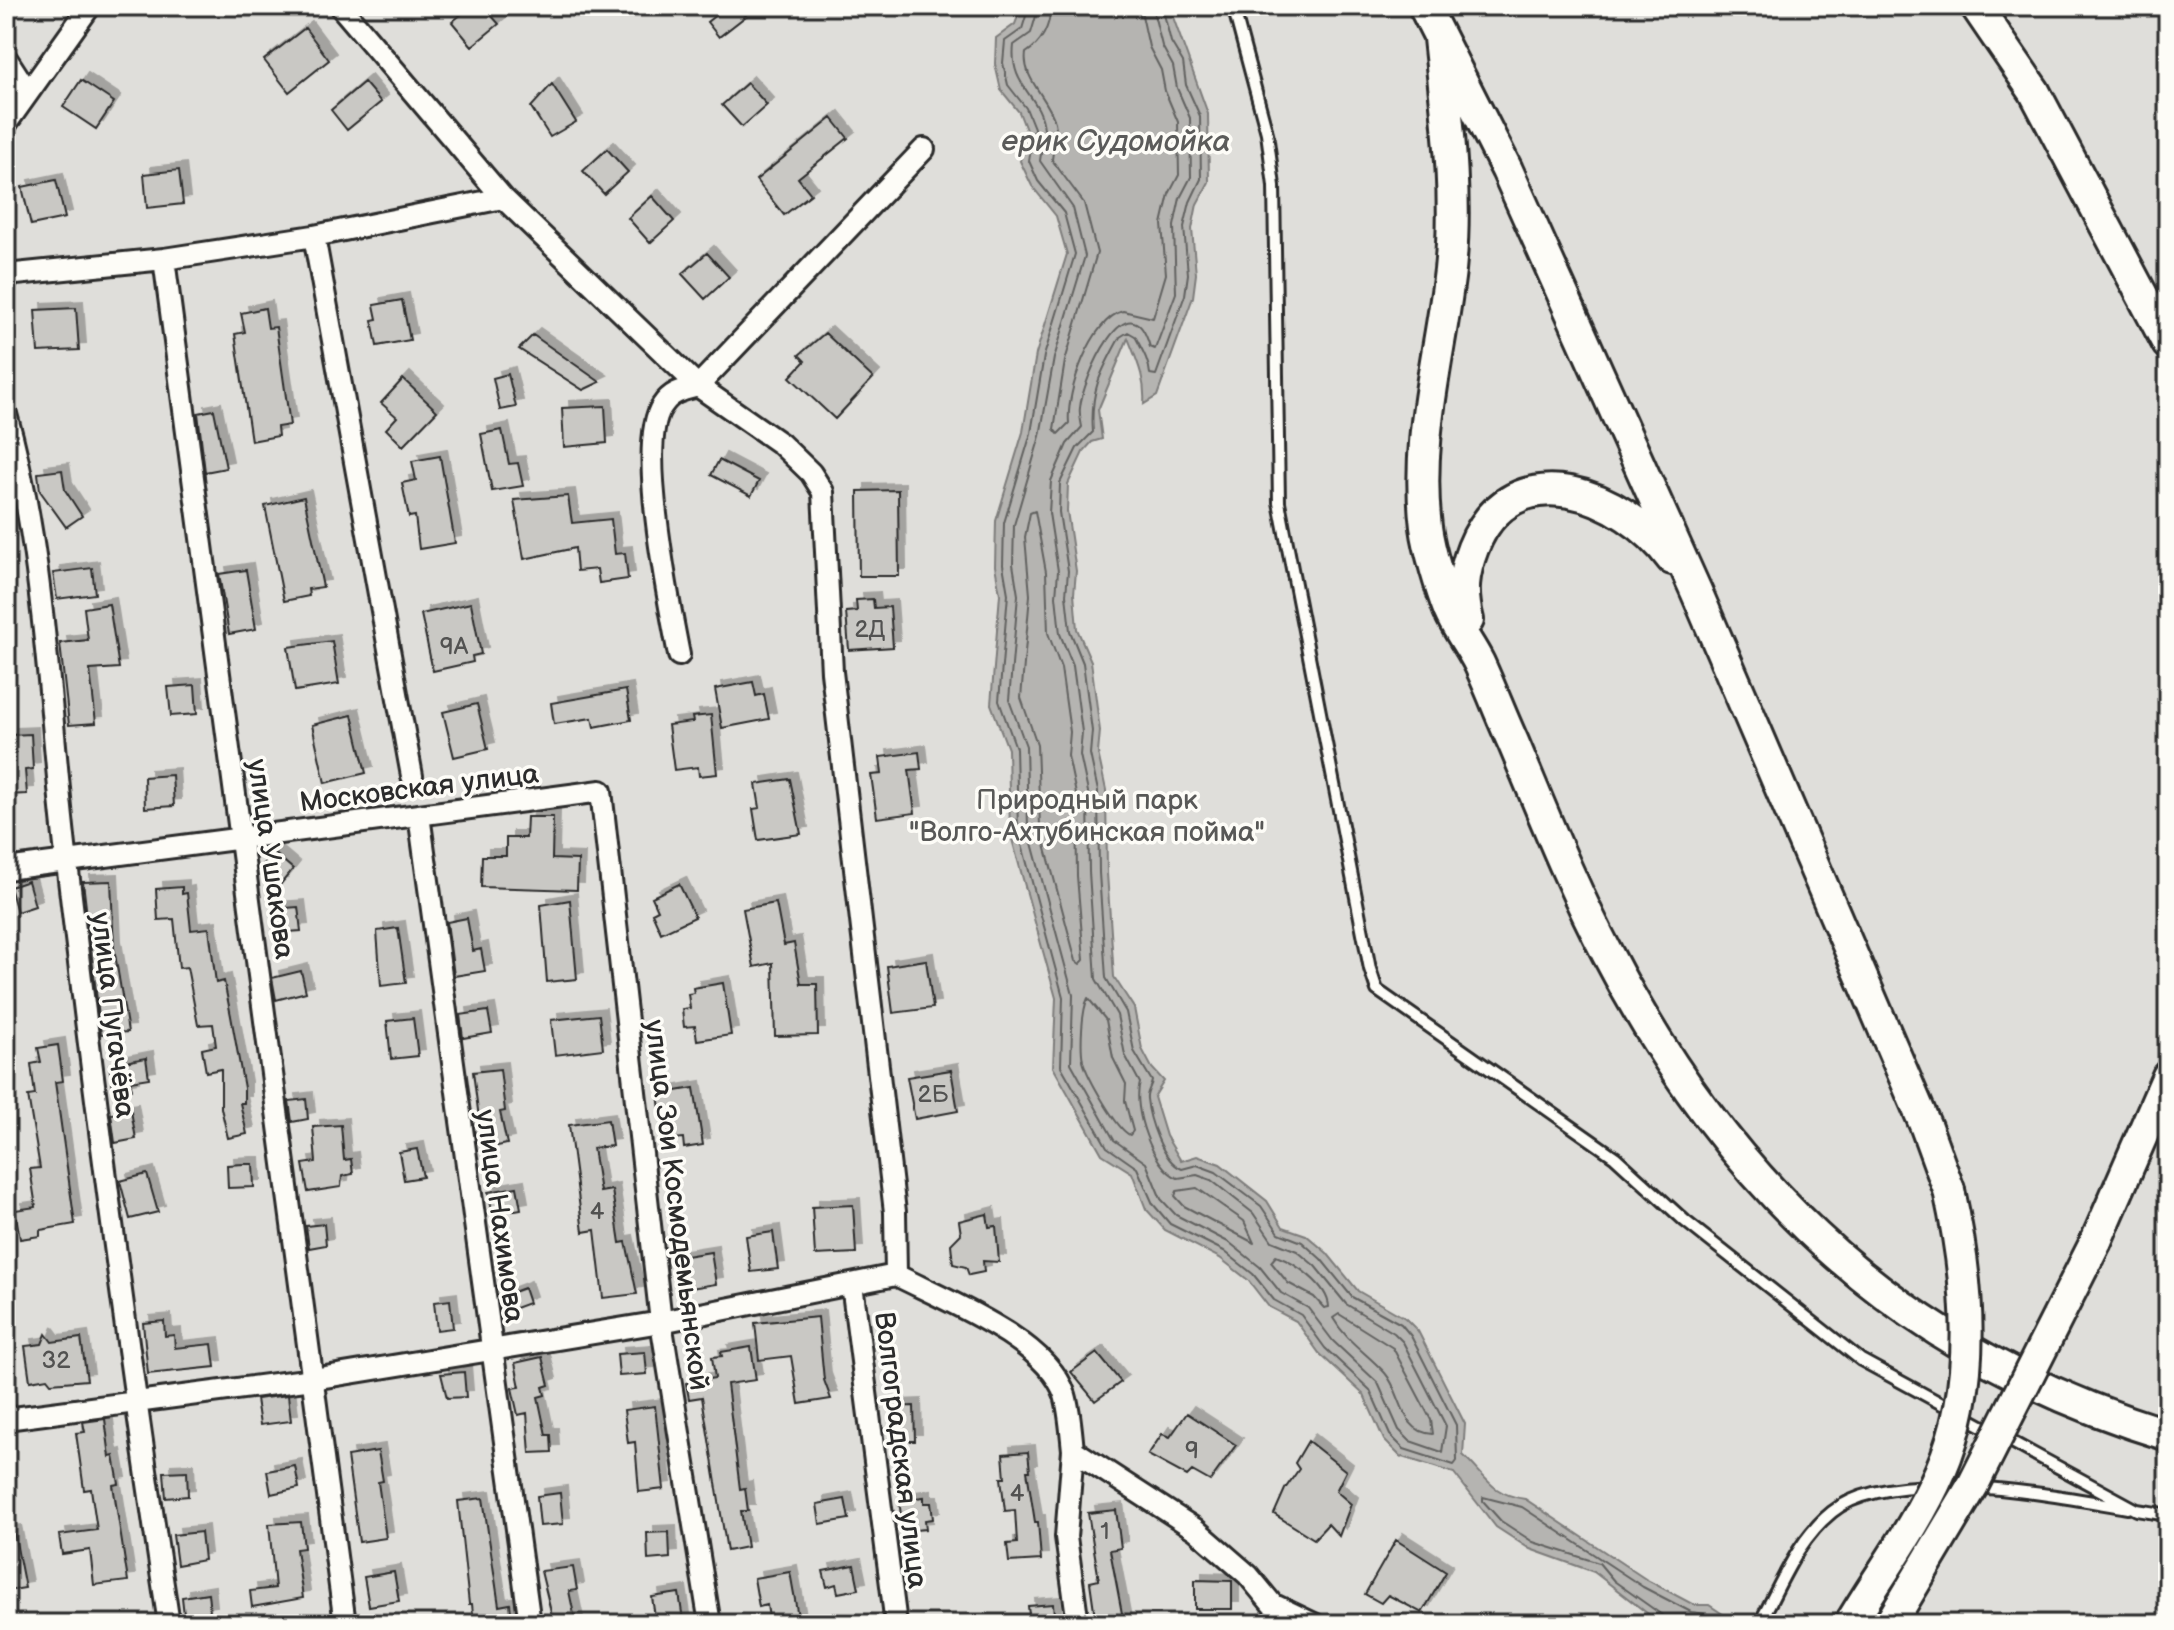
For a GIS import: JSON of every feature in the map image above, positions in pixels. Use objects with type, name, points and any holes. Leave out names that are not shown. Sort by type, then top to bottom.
[{"type":"main road","points":[[1424,6],[1507,170],[1696,591],[1926,1127],[1949,1190],[1965,1270],[1967,1320],[1963,1376],[1954,1425],[1940,1472],[1850,1624]]},
{"type":"main road","points":[[1976,6],[2034,91],[2165,335]]},
{"type":"main road","points":[[1439,38],[1455,185],[1450,270],[1425,426],[1427,531],[1449,610],[1478,661],[1608,956],[1679,1073],[1734,1150],[1788,1211],[1841,1261],[1911,1316],[1974,1353],[2069,1399],[2168,1435]]},
{"type":"main road","points":[[1478,661],[1461,596],[1465,568],[1480,531],[1502,506],[1530,492],[1554,490],[1584,494],[1634,519],[1664,548],[1696,591]]},
{"type":"main road","points":[[1890,1624],[1973,1485],[2096,1241],[2165,1087]]},
{"type":"street","points":[[6,124],[90,6]]},
{"type":"street","points":[[340,6],[503,198],[698,386],[781,444],[811,473],[823,492],[828,543],[832,672],[895,1212],[896,1275]]},
{"type":"street","points":[[6,58],[28,92]]},
{"type":"street","points":[[679,655],[661,568],[653,443],[660,408],[674,392],[698,386],[924,149]]},
{"type":"street","points":[[6,275],[164,259],[314,236],[503,198]]},
{"type":"street","points":[[314,236],[412,776]]},
{"type":"street","name":"улица Ушакова","points":[[164,259],[345,1624]]},
{"type":"street","name":"улица Пугачёва","points":[[6,414],[25,481],[66,861],[135,1402],[169,1624]]},
{"type":"street","name":"Московская улица","points":[[6,869],[601,791]]},
{"type":"street","name":"улица Зои Космодемьянской","points":[[601,791],[661,1322],[710,1624]]},
{"type":"street","name":"улица Нахимова","points":[[419,815],[530,1624]]},
{"type":"street","points":[[6,1419],[313,1379],[661,1322],[896,1275],[968,1311],[1022,1345],[1049,1368],[1064,1393],[1073,1450],[1066,1537],[1078,1624]]},
{"type":"street","name":"Волгоградская улица","points":[[852,1284],[896,1624]]},
{"type":"street","points":[[1073,1450],[1195,1529],[1248,1575],[1272,1604],[1314,1624]]},
{"type":"lane","points":[[1233,6],[1267,133],[1274,186],[1279,502],[1370,969],[1377,990],[1615,1157],[1685,1221],[1861,1360],[2137,1510]]},
{"type":"lane","points":[[1759,1624],[1802,1544],[1835,1509],[1872,1495],[1913,1488],[1957,1486],[2029,1492],[2168,1515]]},
{"type":"green space","name":"Природный парк \"Волго-Ахтубинская пойма\"","points":[[6,6],[2168,6],[2168,1624],[6,1624]]},
{"type":"water","name":"ерик Судомойка","points":[[1022,6],[1169,6],[1208,114],[1209,182],[1197,204],[1192,229],[1196,274],[1193,297],[1157,396],[1144,404],[1142,377],[1128,338],[1098,410],[1102,439],[1092,442],[1083,452],[1068,484],[1067,511],[1076,571],[1077,629],[1091,661],[1100,731],[1098,753],[1106,790],[1107,873],[1114,977],[1134,1008],[1142,1049],[1152,1068],[1164,1081],[1154,1097],[1166,1136],[1181,1161],[1197,1156],[1220,1164],[1267,1201],[1283,1227],[1306,1235],[1327,1253],[1358,1291],[1405,1318],[1418,1331],[1465,1424],[1463,1455],[1496,1489],[1525,1499],[1647,1580],[1694,1605],[1709,1605],[1724,1615],[1721,1624],[1661,1624],[1594,1572],[1530,1549],[1496,1527],[1454,1473],[1400,1456],[1384,1440],[1364,1395],[1319,1353],[1296,1321],[1269,1307],[1248,1280],[1220,1258],[1165,1230],[1146,1209],[1132,1173],[1102,1154],[1053,1067],[1056,998],[1010,832],[1008,749],[991,704],[1000,594],[995,566],[996,521],[1023,432],[1036,354],[1067,254],[1056,216],[1032,186],[1020,161],[1026,130],[1019,112],[1001,90],[995,64],[996,38],[1015,24]]},
{"type":"building","points":[[471,6],[483,6],[499,24],[472,46],[452,22]]},
{"type":"building","points":[[727,6],[738,6],[746,16],[719,37],[707,22]]},
{"type":"building","points":[[305,28],[329,60],[289,92],[264,60]]},
{"type":"building","points":[[81,80],[114,102],[96,129],[63,107]]},
{"type":"building","points":[[364,82],[381,102],[347,130],[331,110]]},
{"type":"building","points":[[747,83],[767,105],[742,127],[722,105]]},
{"type":"building","points":[[552,84],[576,122],[550,137],[531,107]]},
{"type":"building","points":[[832,118],[848,138],[798,178],[811,194],[784,215],[756,180]]},
{"type":"building","points":[[607,149],[628,172],[604,194],[583,171]]},
{"type":"building","points":[[179,170],[183,204],[147,208],[144,174]]},
{"type":"building","points":[[56,180],[65,218],[31,225],[22,187]]},
{"type":"building","points":[[652,196],[674,221],[650,243],[628,218]]},
{"type":"building","points":[[707,253],[729,277],[705,299],[682,274]]},
{"type":"building","points":[[402,300],[410,340],[377,346],[372,320],[377,319],[374,305]]},
{"type":"building","points":[[76,308],[79,350],[38,352],[35,310]]},
{"type":"building","points":[[265,308],[268,328],[276,327],[290,425],[277,427],[278,436],[251,441],[235,334],[245,332],[241,313]]},
{"type":"building","points":[[825,333],[873,378],[835,419],[790,377],[805,361],[799,355]]},
{"type":"building","points":[[533,335],[600,382],[583,390],[519,349]]},
{"type":"building","points":[[508,374],[516,407],[500,410],[493,378]]},
{"type":"building","points":[[403,379],[437,411],[403,446],[386,429],[397,417],[381,403]]},
{"type":"building","points":[[605,406],[607,443],[564,447],[562,408]]},
{"type":"building","points":[[214,410],[226,468],[205,472],[198,413]]},
{"type":"building","points":[[502,430],[509,464],[518,463],[523,486],[492,491],[481,434]]},
{"type":"building","points":[[440,456],[455,543],[419,549],[415,516],[409,517],[402,483],[416,480],[412,461]]},
{"type":"building","points":[[719,460],[759,481],[751,496],[711,475]]},
{"type":"building","points":[[62,470],[65,490],[82,516],[66,527],[40,491],[38,473]]},
{"type":"building","points":[[898,490],[899,576],[859,576],[858,491]]},
{"type":"building","points":[[568,496],[572,523],[611,519],[615,554],[625,553],[628,579],[599,583],[597,569],[577,571],[575,548],[524,559],[514,500]]},
{"type":"building","points":[[304,497],[323,587],[308,589],[309,596],[284,601],[265,506]]},
{"type":"building","points":[[92,568],[95,594],[57,599],[53,573]]},
{"type":"building","points":[[246,570],[256,629],[229,634],[219,574]]},
{"type":"building","points":[[873,599],[874,608],[890,607],[893,647],[849,650],[846,612],[857,611],[856,600]]},
{"type":"building","points":[[471,603],[481,654],[472,656],[473,662],[433,671],[421,614]]},
{"type":"building","points":[[109,604],[119,668],[90,670],[96,723],[69,725],[60,643],[88,640],[84,608]]},
{"type":"building","points":[[332,641],[339,684],[295,691],[288,647]]},
{"type":"building","points":[[753,682],[756,696],[764,694],[769,719],[722,728],[715,689]]},
{"type":"building","points":[[195,685],[197,714],[171,716],[168,687]]},
{"type":"building","points":[[626,690],[631,720],[594,727],[592,718],[554,724],[551,703]]},
{"type":"building","points":[[477,704],[488,749],[454,757],[443,712]]},
{"type":"building","points":[[352,715],[366,773],[325,783],[312,725]]},
{"type":"building","points":[[711,715],[717,774],[699,776],[698,767],[674,770],[668,725],[693,722],[692,717]]},
{"type":"building","points":[[31,734],[33,769],[25,770],[27,794],[6,795],[6,746],[11,746],[10,735]]},
{"type":"building","points":[[919,752],[921,769],[909,770],[915,813],[877,818],[871,775],[882,774],[880,757]]},
{"type":"building","points":[[172,775],[174,806],[145,808],[144,777]]},
{"type":"building","points":[[790,779],[801,834],[758,840],[753,809],[760,808],[756,784]]},
{"type":"building","points":[[527,817],[553,817],[552,859],[578,860],[577,890],[481,887],[482,856],[506,856],[506,838],[526,838]]},
{"type":"building","points":[[273,852],[293,869],[280,885],[260,868]]},
{"type":"building","points":[[28,881],[35,906],[17,912],[10,887]]},
{"type":"building","points":[[111,881],[114,948],[128,1032],[101,1034],[83,882]]},
{"type":"building","points":[[679,884],[695,917],[661,933],[652,913],[658,910],[652,897]]},
{"type":"building","points":[[182,887],[182,894],[187,893],[191,930],[209,928],[216,983],[224,981],[244,1088],[244,1103],[240,1103],[247,1134],[228,1138],[221,1108],[221,1069],[206,1072],[202,1049],[216,1046],[213,1024],[198,1025],[187,967],[179,968],[174,919],[158,920],[156,889]]},
{"type":"building","points":[[570,900],[577,979],[547,982],[541,905]]},
{"type":"building","points":[[776,903],[784,945],[794,943],[801,984],[817,984],[818,1035],[775,1036],[773,963],[754,967],[743,909]]},
{"type":"building","points":[[298,907],[301,931],[274,933],[272,909]]},
{"type":"building","points":[[467,918],[473,951],[481,949],[485,971],[454,976],[447,922]]},
{"type":"building","points":[[398,928],[406,983],[381,986],[377,931]]},
{"type":"building","points":[[926,960],[933,1008],[893,1013],[887,966]]},
{"type":"building","points":[[301,971],[306,992],[276,1000],[272,978]]},
{"type":"building","points":[[723,983],[731,1035],[697,1040],[695,1026],[684,1027],[682,1009],[690,1008],[688,994],[694,993],[693,988]]},
{"type":"building","points":[[488,1011],[492,1033],[463,1038],[460,1015]]},
{"type":"building","points":[[599,1015],[603,1049],[555,1055],[551,1020]]},
{"type":"building","points":[[413,1018],[418,1056],[391,1059],[387,1021]]},
{"type":"building","points":[[58,1045],[63,1081],[55,1082],[75,1224],[40,1230],[40,1236],[20,1239],[15,1210],[36,1207],[30,1169],[40,1168],[28,1096],[35,1095],[31,1064],[41,1062],[38,1048]]},
{"type":"building","points":[[146,1058],[149,1078],[130,1081],[132,1089],[114,1092],[109,1065]]},
{"type":"building","points":[[500,1069],[505,1111],[500,1112],[507,1144],[483,1149],[473,1072]]},
{"type":"building","points":[[951,1070],[958,1111],[915,1119],[907,1077]]},
{"type":"building","points":[[694,1088],[703,1145],[684,1148],[683,1138],[664,1140],[658,1094]]},
{"type":"building","points":[[306,1099],[308,1119],[292,1122],[289,1101]]},
{"type":"building","points":[[131,1111],[136,1139],[115,1143],[111,1114]]},
{"type":"building","points":[[608,1120],[612,1146],[593,1148],[600,1192],[612,1190],[620,1243],[626,1242],[637,1294],[603,1298],[595,1230],[583,1232],[569,1125]]},
{"type":"building","points":[[341,1125],[344,1160],[351,1159],[353,1174],[342,1176],[341,1187],[308,1192],[303,1164],[316,1162],[313,1127]]},
{"type":"building","points":[[417,1149],[423,1177],[404,1180],[399,1152]]},
{"type":"building","points":[[253,1164],[254,1187],[228,1188],[227,1165]]},
{"type":"building","points":[[147,1174],[158,1212],[130,1219],[120,1181]]},
{"type":"building","points":[[517,1187],[521,1209],[493,1214],[488,1192]]},
{"type":"building","points":[[853,1205],[856,1253],[815,1255],[812,1207]]},
{"type":"building","points":[[987,1214],[989,1227],[996,1226],[999,1262],[983,1261],[984,1272],[969,1275],[966,1267],[953,1264],[951,1244],[961,1234],[959,1221]]},
{"type":"building","points":[[324,1224],[326,1245],[309,1248],[306,1226]]},
{"type":"building","points":[[773,1232],[778,1269],[751,1272],[746,1236]]},
{"type":"building","points":[[711,1252],[716,1284],[678,1290],[673,1258]]},
{"type":"building","points":[[524,1288],[529,1303],[510,1310],[505,1295]]},
{"type":"building","points":[[450,1300],[453,1328],[437,1330],[434,1302]]},
{"type":"building","points":[[818,1317],[824,1380],[831,1399],[799,1404],[791,1356],[759,1360],[755,1323]]},
{"type":"building","points":[[164,1321],[165,1336],[174,1335],[175,1348],[212,1344],[215,1367],[148,1374],[143,1323]]},
{"type":"building","points":[[46,1334],[52,1342],[81,1338],[87,1380],[51,1383],[47,1378],[30,1381],[25,1346],[42,1344]]},
{"type":"building","points":[[751,1347],[756,1380],[727,1384],[740,1489],[745,1488],[748,1511],[741,1511],[747,1547],[727,1551],[702,1397],[689,1399],[686,1383],[715,1378],[712,1357],[722,1356],[721,1352]]},
{"type":"building","points":[[645,1352],[647,1374],[619,1376],[617,1354]]},
{"type":"building","points":[[1097,1353],[1121,1382],[1095,1401],[1071,1372]]},
{"type":"building","points":[[542,1357],[549,1385],[543,1387],[545,1395],[538,1397],[546,1435],[551,1435],[552,1452],[530,1453],[527,1413],[518,1415],[512,1388],[520,1387],[515,1363]]},
{"type":"building","points":[[464,1372],[466,1397],[447,1398],[441,1374]]},
{"type":"building","points":[[288,1395],[291,1421],[260,1425],[256,1399]]},
{"type":"building","points":[[655,1406],[664,1489],[639,1492],[635,1442],[628,1443],[624,1410]]},
{"type":"building","points":[[914,1406],[915,1441],[893,1441],[891,1407]]},
{"type":"building","points":[[1187,1413],[1236,1445],[1210,1481],[1192,1471],[1187,1476],[1148,1455],[1162,1434],[1170,1437]]},
{"type":"building","points":[[105,1419],[110,1457],[114,1456],[119,1484],[113,1485],[128,1581],[94,1585],[90,1550],[62,1554],[59,1535],[97,1530],[91,1489],[84,1490],[76,1433],[85,1432],[83,1422]]},
{"type":"building","points":[[1308,1441],[1346,1471],[1336,1491],[1351,1504],[1339,1536],[1328,1524],[1314,1539],[1274,1514],[1285,1489],[1299,1469],[1295,1463]]},
{"type":"building","points":[[378,1451],[383,1481],[378,1482],[386,1538],[359,1542],[347,1456]]},
{"type":"building","points":[[1028,1452],[1030,1471],[1027,1471],[1035,1522],[1038,1522],[1041,1560],[1009,1562],[1007,1544],[1017,1543],[1015,1510],[1005,1511],[1001,1478],[1005,1478],[1003,1454]]},
{"type":"building","points":[[295,1466],[299,1488],[271,1494],[267,1471]]},
{"type":"building","points":[[187,1471],[188,1496],[166,1498],[164,1472]]},
{"type":"building","points":[[560,1493],[563,1524],[540,1526],[537,1496]]},
{"type":"building","points":[[924,1497],[924,1503],[931,1503],[933,1519],[925,1520],[926,1529],[903,1531],[899,1500]]},
{"type":"building","points":[[483,1498],[499,1606],[510,1604],[512,1621],[474,1624],[472,1604],[469,1604],[458,1501]]},
{"type":"building","points":[[845,1499],[849,1519],[820,1524],[817,1504]]},
{"type":"building","points":[[1116,1510],[1121,1548],[1110,1550],[1124,1624],[1096,1624],[1090,1582],[1099,1580],[1088,1513]]},
{"type":"building","points":[[301,1522],[304,1548],[296,1549],[303,1598],[252,1607],[250,1591],[275,1588],[269,1524]]},
{"type":"building","points":[[14,1532],[25,1588],[6,1591],[6,1533]]},
{"type":"building","points":[[201,1532],[204,1560],[177,1565],[173,1535]]},
{"type":"building","points":[[669,1532],[670,1558],[648,1560],[647,1533]]},
{"type":"building","points":[[1396,1540],[1446,1572],[1422,1613],[1388,1595],[1381,1603],[1365,1594]]},
{"type":"building","points":[[854,1565],[859,1589],[838,1593],[836,1584],[827,1587],[823,1571]]},
{"type":"building","points":[[573,1567],[577,1590],[569,1591],[576,1624],[554,1624],[541,1571]]},
{"type":"building","points":[[394,1572],[399,1601],[369,1606],[364,1577]]},
{"type":"building","points":[[790,1572],[799,1622],[770,1624],[767,1605],[759,1607],[754,1578]]},
{"type":"building","points":[[1195,1580],[1232,1581],[1232,1609],[1195,1609]]},
{"type":"building","points":[[208,1593],[210,1613],[203,1614],[204,1624],[185,1624],[182,1597]]},
{"type":"building","points":[[679,1593],[683,1620],[656,1624],[652,1597]]},
{"type":"building","points":[[1053,1604],[1055,1624],[1030,1624],[1028,1606]]}]
